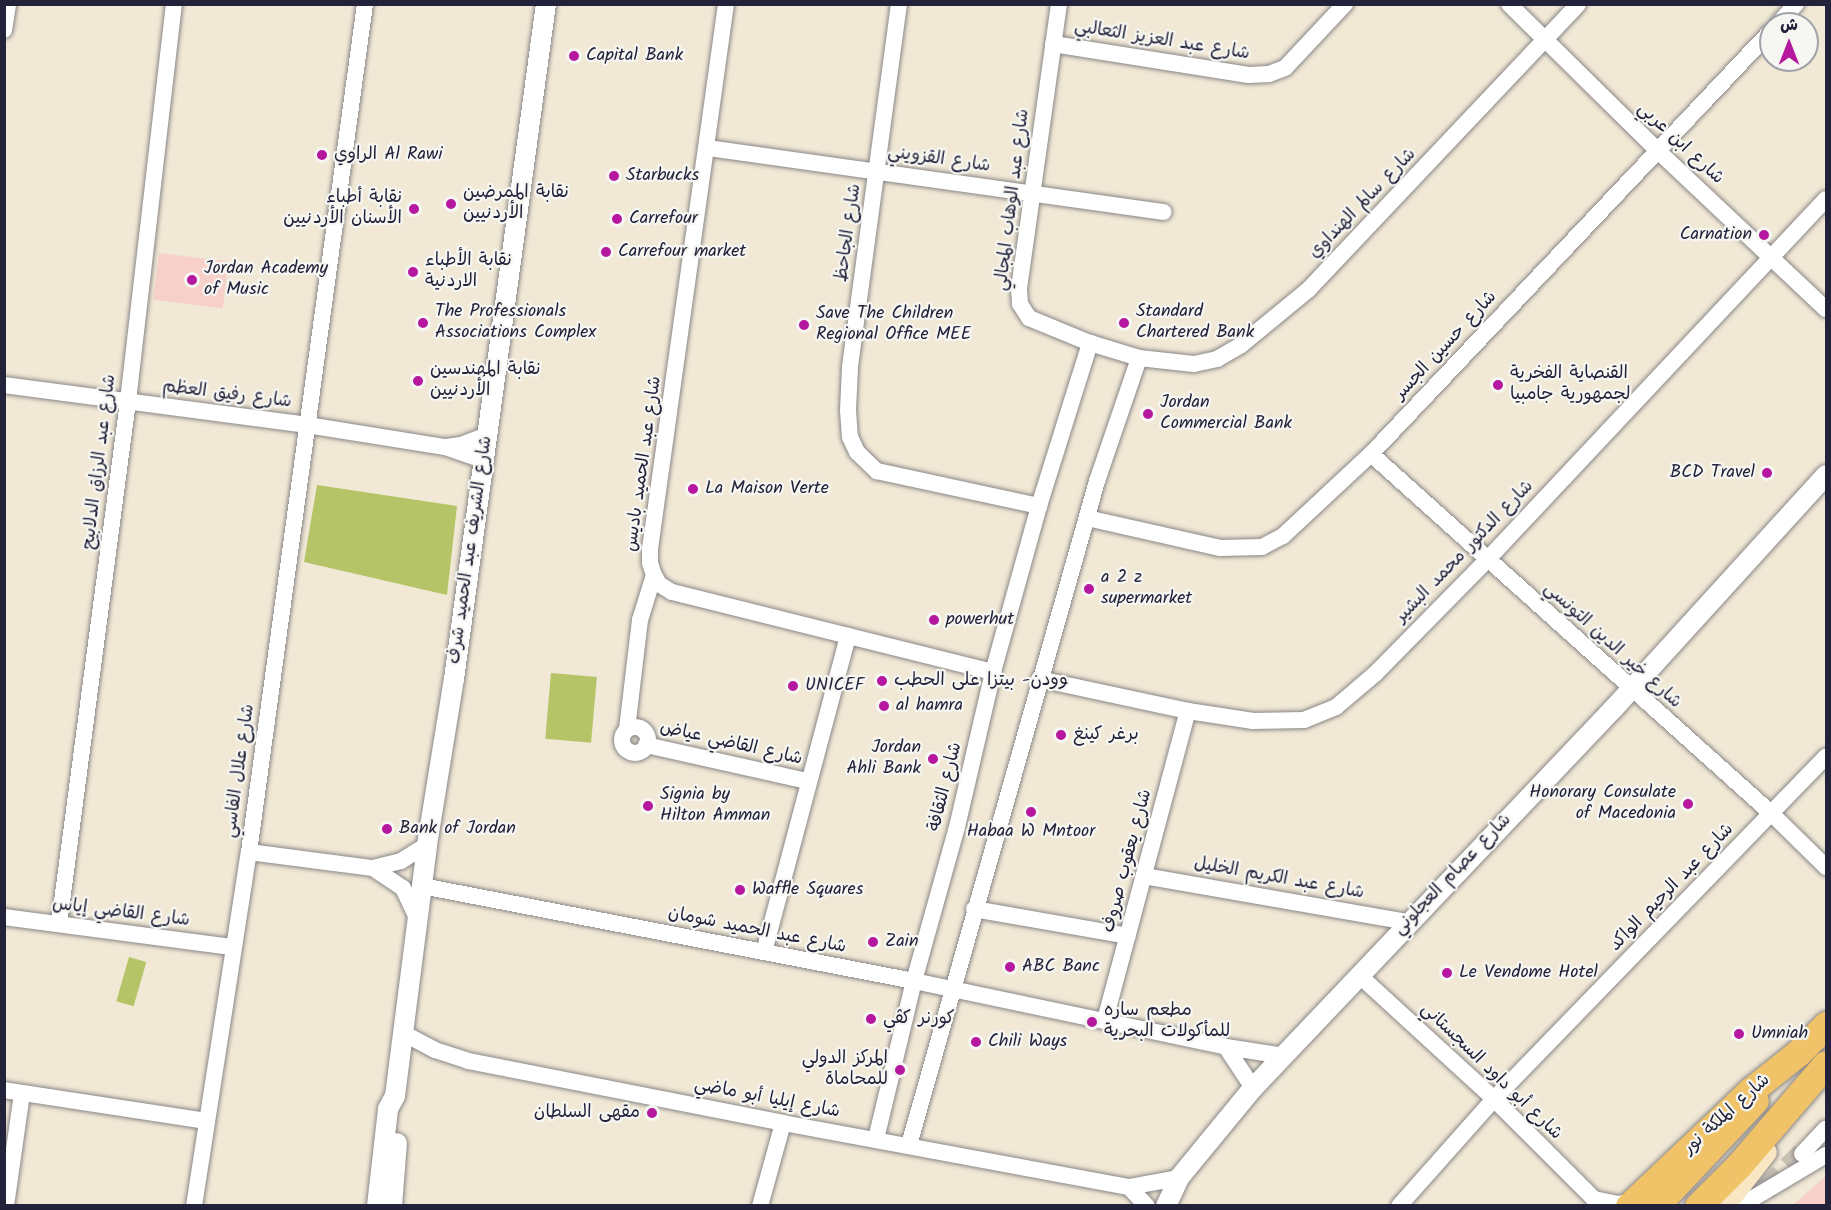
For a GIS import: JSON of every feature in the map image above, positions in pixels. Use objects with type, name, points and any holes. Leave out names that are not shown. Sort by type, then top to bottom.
[{"type":"highway","name":"شارع الملكة نور","points":[[1640,1204],[1749,1092],[1798,1053],[1827,1025]]},
{"type":"highway","name":"شارع الملكة نور","points":[[1698,1206],[1827,1064]]},
{"type":"main road","points":[[1679,1206],[1731,1152],[1827,1064]]},
{"type":"main road","points":[[1724,1206],[1827,1064]]},
{"type":"street","points":[[4,30],[8,4]]},
{"type":"street","name":"شارع عبد الرزاق الدلابيح","points":[[58,924],[128,401],[174,4]]},
{"type":"street","name":"شارع علال الفاسي","points":[[194,1206],[249,852],[365,4]]},
{"type":"street","name":"شارع الشريف عبد الحميد شرف","points":[[392,1206],[398,1109],[395,1096],[417,918],[454,679],[482,460],[546,4]]},
{"type":"street","name":"شارع عبد الحميد باديس","points":[[726,4],[708,148],[650,549],[650,563],[654,575],[659,584],[672,592],[993,672]]},
{"type":"street","name":"شارع الجاحظ","points":[[899,4],[850,368],[848,425],[853,444],[857,452],[877,471],[1040,506]]},
{"type":"street","name":"شارع عبد الوهاب المجالي","points":[[1059,4],[1018,289],[1020,303],[1029,318],[1090,343],[1139,358]]},
{"type":"street","name":"شارع عبد العزيز الثعالبي","points":[[1053,44],[1249,75],[1269,74],[1286,68],[1346,4]]},
{"type":"street","name":"شارع ابن عربي","points":[[1509,4],[1657,150],[1827,309]]},
{"type":"street","name":"شارع سالم الهنداوي","points":[[1139,358],[1194,364],[1217,359],[1241,345],[1308,290],[1546,42],[1578,4]]},
{"type":"street","name":"شارع حسين الجسر","points":[[1087,518],[1220,548],[1262,547],[1300,523],[1371,454],[1759,44]]},
{"type":"street","name":"شارع القزويني","points":[[708,148],[1164,212]]},
{"type":"street","name":"شارع الدكتور محمد البشير","points":[[1040,679],[1229,719],[1287,723],[1321,715],[1336,707],[1376,673],[1487,560],[1827,199]]},
{"type":"street","name":"شارع الثقافة","points":[[876,1139],[914,981],[957,827],[993,672],[1040,506],[1090,343]]},
{"type":"street","points":[[909,1145],[974,909],[1087,518],[1139,358]]},
{"type":"street","name":"شارع رفيق العظم","points":[[4,385],[307,425],[445,447],[482,460]]},
{"type":"street","name":"شارع رفيق العظم","points":[[445,447],[461,445],[487,435]]},
{"type":"street","name":"شارع خير الدين التونسي","points":[[1371,454],[1630,689],[1772,814],[1827,867]]},
{"type":"street","name":"شارع عصام العجلوني","points":[[1166,1206],[1179,1179],[1253,1088],[1630,689],[1827,475]]},
{"type":"street","name":"شارع القاضي عياض","points":[[654,575],[640,620],[627,729],[641,728],[647,735],[646,745],[807,781]]},
{"type":"street","points":[[764,952],[807,781],[848,636]]},
{"type":"street","name":"شارع يعقوب صروف","points":[[1105,1020],[1188,711]]},
{"type":"street","name":"شارع عبد الرحيم الواكد","points":[[1399,1206],[1494,1099],[1827,756]]},
{"type":"street","points":[[249,852],[373,868],[401,861],[427,845]]},
{"type":"street","points":[[373,868],[403,888],[417,918]]},
{"type":"street","name":"شارع عبد الكريم الخليل","points":[[1144,876],[1408,922]]},
{"type":"street","name":"شارع عبد الحميد شومان","points":[[422,886],[914,981],[1226,1047],[1284,1056]]},
{"type":"street","points":[[974,909],[1128,936]]},
{"type":"street","name":"شارع القاضي إياس","points":[[4,917],[233,947]]},
{"type":"street","name":"شارع أبو داود السجستاني","points":[[1360,976],[1494,1099],[1595,1202]]},
{"type":"street","name":"شارع إيليا أبو ماضي","points":[[403,1033],[435,1050],[468,1060],[783,1123],[1129,1187],[1179,1179]]},
{"type":"street","points":[[1226,1047],[1253,1088]]},
{"type":"street","points":[[4,1090],[207,1121]]},
{"type":"street","points":[[6,1206],[22,1093]]},
{"type":"street","name":"شارع الشريف عبد الحميد شرف","points":[[376,1206],[388,1109],[395,1096]]},
{"type":"street","points":[[760,1206],[783,1123]]},
{"type":"street","points":[[1827,1128],[1802,1154],[1827,1134]]},
{"type":"street","points":[[1740,1206],[1827,1155]]},
{"type":"street","points":[[1129,1187],[1147,1206]]},
{"type":"street","points":[[1595,1202],[1640,1204]]},
{"type":"shaded area","name":"Jordan Academy of Music","points":[[159,253],[228,262],[223,308],[153,300]]},
{"type":"shaded area","points":[[1826,1176],[1826,1205],[1793,1205]]},
{"type":"green space","points":[[317,485],[457,506],[447,595],[304,562]]},
{"type":"green space","points":[[551,673],[597,677],[591,743],[545,739]]},
{"type":"green space","points":[[129,957],[146,962],[134,1006],[116,1001]]},
{"type":"tunnel","points":[[1765,1190],[1802,1154]]},
{"type":"place","name":"Capital Bank","points":[[574,56]]},
{"type":"place","name":"الراوي Al Rawi","points":[[322,155]]},
{"type":"place","name":"Starbucks","points":[[614,176]]},
{"type":"place","name":"نقابة الممرضين الأردنيين","points":[[451,204]]},
{"type":"place","name":"نقابة أطباء الأسنان الأردنيين","points":[[414,209]]},
{"type":"place","name":"Carrefour","points":[[617,219]]},
{"type":"place","name":"Carnation","points":[[1764,235]]},
{"type":"place","name":"Carrefour market","points":[[606,252]]},
{"type":"place","name":"نقابة الأطباء الاردنية","points":[[413,272]]},
{"type":"place","name":"Jordan Academy of Music","points":[[192,280]]},
{"type":"place","name":"The Professionals Associations Complex","points":[[423,323]]},
{"type":"place","name":"Standard Chartered Bank","points":[[1124,323]]},
{"type":"place","name":"Save The Children Regional Office MEE","points":[[804,325]]},
{"type":"place","name":"نقابة المهندسين الأردنيين","points":[[418,381]]},
{"type":"place","name":"القنصاية الفخرية لجمهورية جامبيا","points":[[1498,385]]},
{"type":"place","name":"Jordan Commercial Bank","points":[[1148,414]]},
{"type":"place","name":"BCD Travel","points":[[1767,473]]},
{"type":"place","name":"La Maison Verte","points":[[693,489]]},
{"type":"place","name":"a 2 z supermarket","points":[[1089,589]]},
{"type":"place","name":"powerhut","points":[[934,620]]},
{"type":"place","name":"وودن- بيتزا على الحطب","points":[[882,681]]},
{"type":"place","name":"UNICEF","points":[[793,686]]},
{"type":"place","name":"al hamra","points":[[884,706]]},
{"type":"place","name":"برغر كينغ","points":[[1061,735]]},
{"type":"place","name":"Jordan Ahli Bank","points":[[933,759]]},
{"type":"place","name":"Honorary Consulate of Macedonia","points":[[1688,804]]},
{"type":"place","name":"Signia by Hilton Amman","points":[[648,806]]},
{"type":"place","name":"Habaa W Mntoor","points":[[1031,812]]},
{"type":"place","name":"Bank of Jordan","points":[[387,829]]},
{"type":"place","name":"Waffle Squares","points":[[740,890]]},
{"type":"place","name":"Zain","points":[[873,942]]},
{"type":"place","name":"ABC Banc","points":[[1010,967]]},
{"type":"place","name":"Le Vendome Hotel","points":[[1447,973]]},
{"type":"place","name":"كورنر كڤي","points":[[871,1019]]},
{"type":"place","name":"مطعم ساره للمأكولات البحرية","points":[[1092,1022]]},
{"type":"place","name":"Umniah","points":[[1739,1034]]},
{"type":"place","name":"Chili Ways","points":[[976,1042]]},
{"type":"place","name":"المركز الدولي للمحاماة","points":[[900,1070]]},
{"type":"place","name":"مقهى السلطان","points":[[652,1113]]}]
